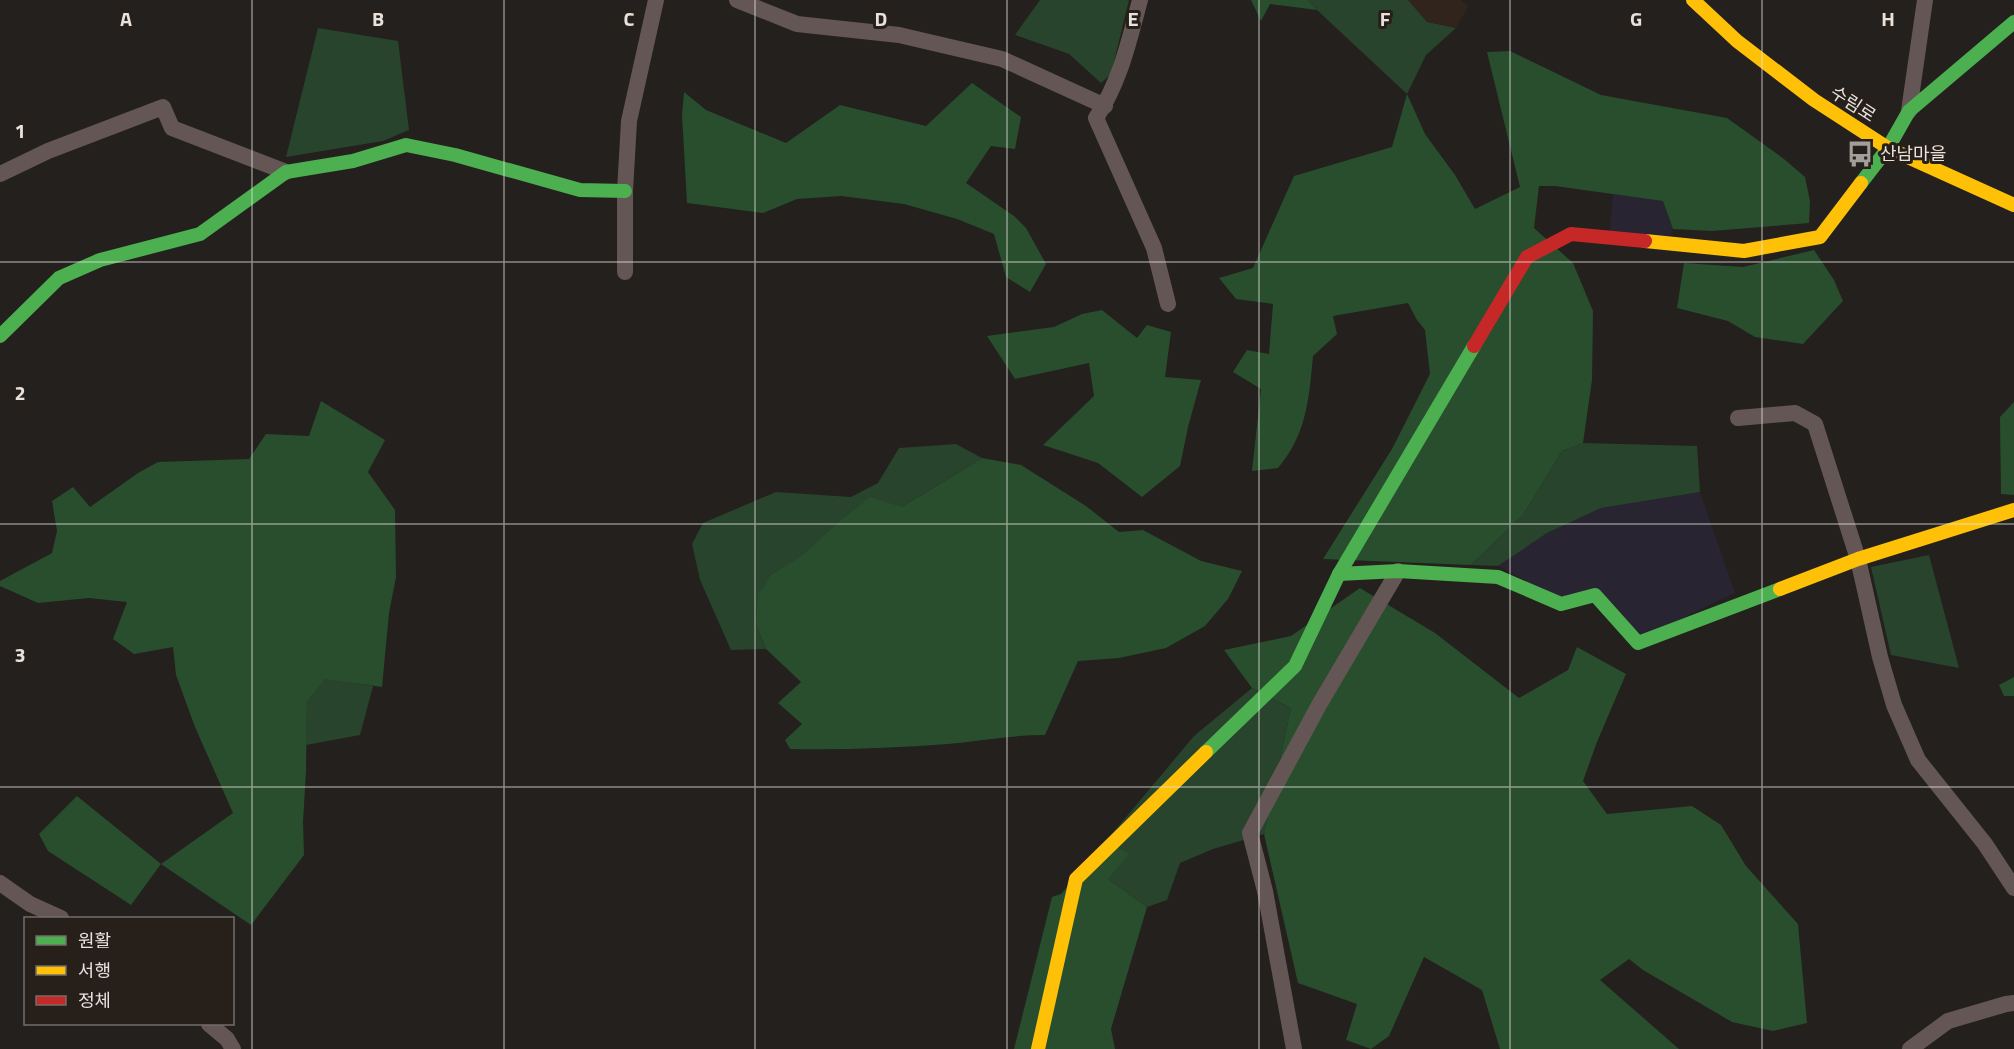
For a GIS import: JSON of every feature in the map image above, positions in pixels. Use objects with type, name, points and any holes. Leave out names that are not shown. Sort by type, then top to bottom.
[{"type":"street","points":[[625,272],[625,191],[629,121],[656,0]]},
{"type":"street","points":[[737,0],[797,24],[899,35],[1002,59],[1105,106]]},
{"type":"street","points":[[1140,0],[1123,67],[1105,106],[1096,118],[1154,248],[1168,304]]},
{"type":"street","name":"수림로","points":[[1693,0],[1737,41],[1814,100],[1888,148],[2014,205]]},
{"type":"street","points":[[1909,111],[1925,0]]},
{"type":"street","points":[[1038,1049],[1076,879],[1294,666],[1339,574],[1527,257],[1570,234],[1744,251],[1820,237],[1888,148],[1909,111],[2014,22]]},
{"type":"street","points":[[0,174],[48,151],[163,106],[172,128],[286,172]]},
{"type":"street","points":[[0,336],[59,278],[100,260],[200,234],[286,172],[353,160],[406,145],[455,154],[580,190],[625,191]]},
{"type":"street","points":[[1738,418],[1796,413],[1815,424],[1858,559],[1880,657],[1894,705],[1918,760],[1985,844],[2014,888]]},
{"type":"street","points":[[1339,574],[1398,571],[1498,577],[1561,604],[1595,595],[1638,643],[1858,559],[2014,510]]},
{"type":"street","points":[[1294,1049],[1265,891],[1250,833],[1319,705],[1398,571]]},
{"type":"street","points":[[0,883],[30,904],[59,917]]},
{"type":"street","points":[[1910,1049],[1948,1021],[2014,1003]]},
{"type":"street","points":[[211,1025],[227,1039],[233,1049]]},
{"type":"shaded area","points":[[1408,0],[1461,0],[1468,7],[1456,28],[1427,22]]},
{"type":"shaded area","points":[[1613,194],[1663,201],[1673,229],[1669,238],[1610,232]]},
{"type":"shaded area","points":[[1700,492],[1735,593],[1640,638],[1593,589],[1558,599],[1498,566],[1547,533],[1601,508]]},
{"type":"green space","points":[[1040,0],[1129,0],[1111,74],[1101,83],[1069,54],[1015,35]]},
{"type":"green space","points":[[1251,0],[1308,0],[1317,10],[1270,4],[1261,21]]},
{"type":"green space","points":[[1308,0],[1408,0],[1427,22],[1456,28],[1426,55],[1407,94]]},
{"type":"green space","points":[[318,28],[398,41],[409,130],[383,141],[286,157]]},
{"type":"green space","points":[[1510,51],[1601,95],[1727,118],[1805,177],[1810,201],[1809,223],[1712,231],[1673,229],[1663,201],[1555,186],[1539,186],[1534,228],[1573,263],[1593,311],[1592,380],[1583,443],[1562,451],[1523,515],[1471,565],[1323,559],[1392,449],[1430,374],[1425,330],[1408,303],[1333,316],[1337,334],[1313,356],[1308,401],[1295,442],[1278,468],[1252,471],[1261,389],[1233,372],[1247,350],[1269,354],[1273,304],[1236,299],[1219,278],[1253,268],[1294,176],[1392,147],[1407,94],[1425,134],[1455,175],[1475,209],[1520,187],[1487,52]]},
{"type":"green space","points":[[972,83],[1021,117],[1015,149],[991,146],[966,183],[1014,216],[1026,228],[1046,264],[1030,292],[1006,277],[994,234],[957,219],[904,204],[841,196],[797,199],[763,213],[687,203],[682,115],[684,92],[706,110],[786,143],[840,105],[926,126]]},
{"type":"green space","points":[[1814,250],[1834,280],[1843,301],[1803,344],[1755,337],[1728,321],[1677,308],[1684,263],[1743,267]]},
{"type":"green space","points":[[1102,310],[1137,338],[1147,325],[1171,332],[1165,377],[1201,380],[1180,466],[1142,497],[1098,463],[1043,445],[1094,396],[1089,363],[1015,379],[987,336],[1054,327],[1082,314]]},
{"type":"green space","points":[[321,401],[385,440],[368,472],[395,510],[396,577],[389,613],[382,687],[325,679],[307,702],[304,855],[251,925],[161,864],[233,813],[195,727],[176,675],[173,647],[134,654],[113,639],[127,602],[89,598],[38,603],[0,586],[0,581],[52,553],[57,531],[52,501],[73,487],[90,507],[138,473],[158,462],[249,459],[266,434],[309,436]]},
{"type":"green space","points":[[2014,402],[2014,495],[2001,494],[2000,417]]},
{"type":"green space","points":[[1583,443],[1697,446],[1700,492],[1601,508],[1547,533],[1498,566],[1471,565],[1523,515],[1562,451]]},
{"type":"green space","points":[[956,444],[982,458],[902,507],[836,524],[803,556],[769,576],[756,624],[766,649],[731,650],[700,580],[692,544],[703,523],[776,492],[851,497],[878,483],[899,448]]},
{"type":"green space","points":[[982,458],[1021,465],[1086,506],[1119,532],[1143,530],[1201,561],[1242,571],[1228,599],[1205,626],[1166,648],[1119,658],[1078,661],[1045,735],[909,747],[790,749],[785,740],[802,724],[778,703],[801,682],[766,649],[756,624],[758,593],[765,587],[769,576],[803,555],[836,524],[870,497],[902,507]]},
{"type":"green space","points":[[1929,555],[1959,668],[1891,655],[1871,567]]},
{"type":"green space","points":[[1360,588],[1435,633],[1519,698],[1568,670],[1577,647],[1626,674],[1583,781],[1607,814],[1692,806],[1721,825],[1746,866],[1798,924],[1807,1023],[1773,1031],[1732,1022],[1643,970],[1629,959],[1600,980],[1679,1049],[1500,1049],[1482,990],[1424,957],[1389,1036],[1371,1049],[1346,1040],[1357,1004],[1298,983],[1264,834],[1291,708],[1252,688],[1224,650],[1291,636]]},
{"type":"green space","points":[[2014,677],[2014,696],[2004,696],[1999,685]]},
{"type":"green space","points":[[325,678],[373,686],[360,735],[306,745],[307,702]]},
{"type":"green space","points":[[1252,688],[1291,708],[1264,834],[1213,849],[1180,863],[1167,900],[1147,907],[1108,879],[1106,841],[1194,736]]},
{"type":"green space","points":[[77,796],[161,864],[131,905],[48,851],[39,834]]},
{"type":"green space","points":[[1106,841],[1129,854],[1108,879],[1147,907],[1111,1029],[1115,1049],[1014,1049],[1052,897],[1061,894]]},
{"type":"traffic: fast","points":[[1861,183],[1888,148],[1909,111],[2014,22]]},
{"type":"traffic: fast","points":[[0,336],[59,278],[100,260],[200,234],[286,172],[353,161],[406,145],[455,155],[580,190],[625,191]]},
{"type":"traffic: fast","points":[[1206,752],[1295,666],[1339,574],[1474,346]]},
{"type":"traffic: fast","points":[[1339,574],[1398,571],[1498,577],[1561,604],[1595,595],[1638,643],[1780,589]]},
{"type":"traffic: slow","points":[[1693,0],[1737,41],[1814,100],[1888,148],[2014,205]]},
{"type":"traffic: slow","points":[[1645,241],[1744,251],[1820,237],[1861,183]]},
{"type":"traffic: slow","points":[[1780,589],[1858,559],[2014,510]]},
{"type":"traffic: slow","points":[[1038,1049],[1076,879],[1206,752]]},
{"type":"traffic: jam","points":[[1474,346],[1527,257],[1571,234],[1645,241]]},
{"type":"place","name":"산남마을","points":[[1860,154]]}]
